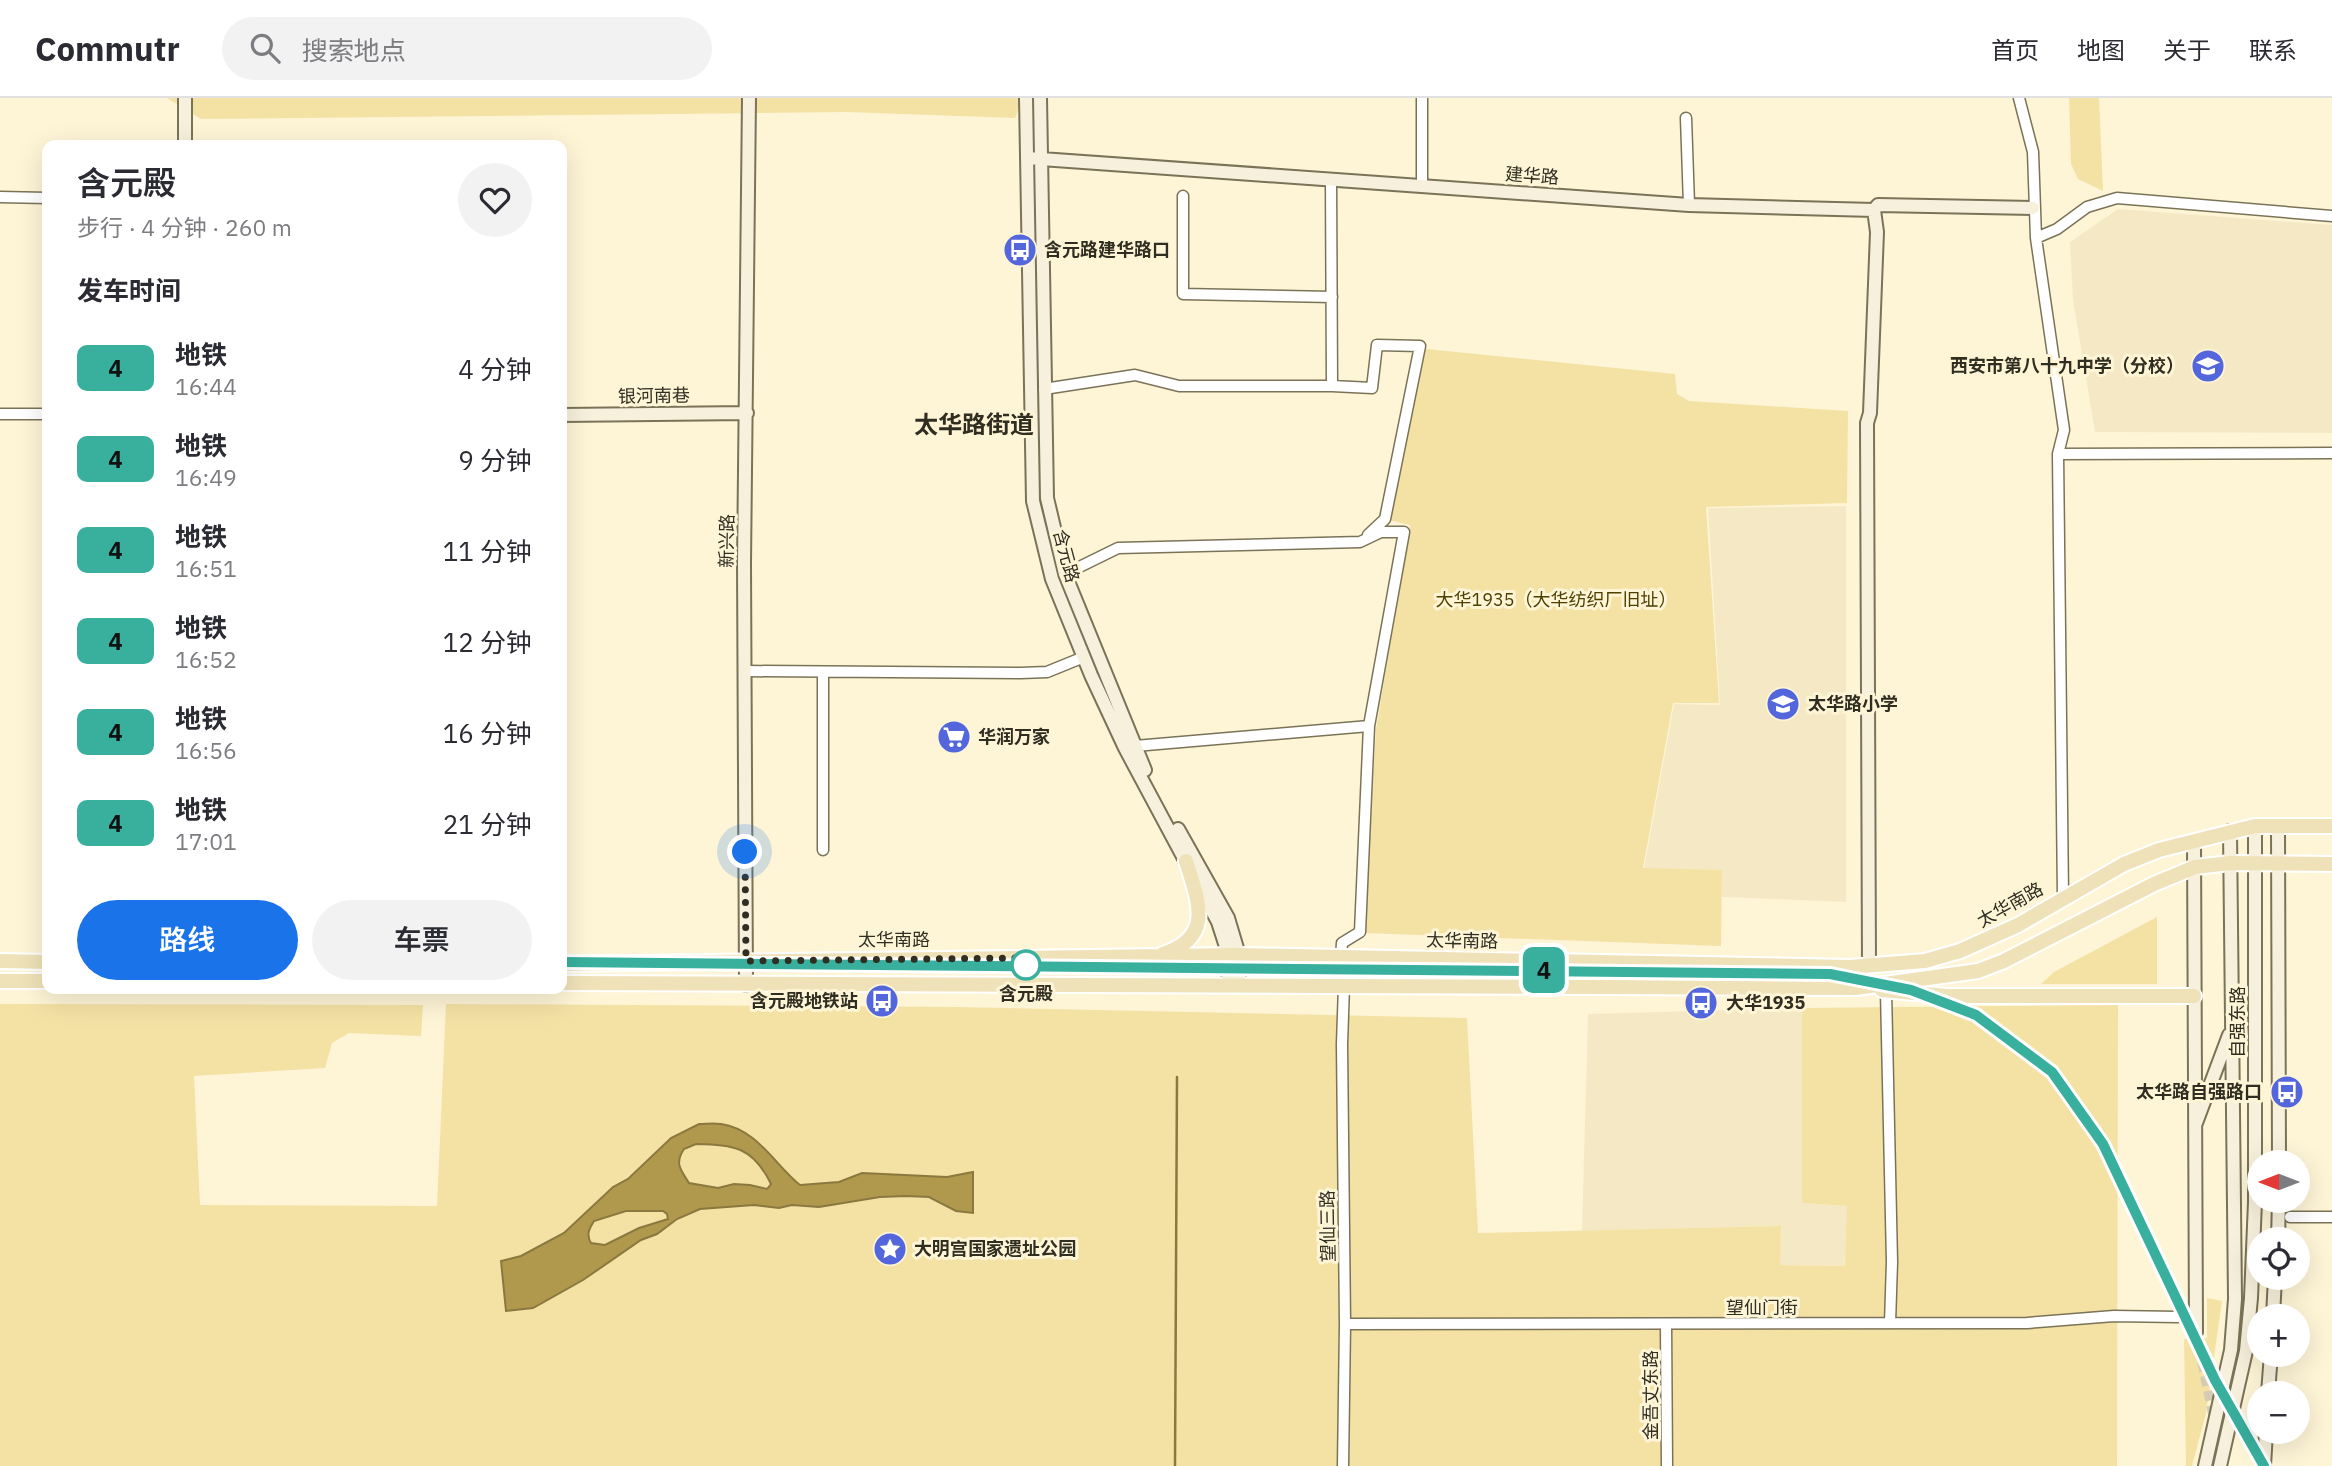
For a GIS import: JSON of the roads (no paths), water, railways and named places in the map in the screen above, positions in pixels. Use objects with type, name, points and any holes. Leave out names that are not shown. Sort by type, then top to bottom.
[{"type":"main road","name":"太华南路","points":[[567,964],[1234,956],[1869,966],[1924,961],[1960,951],[2018,925],[2124,864],[2159,850],[2256,826],[2332,826]]},
{"type":"main road","points":[[1151,957],[1183,946],[1193,936],[1198,924],[1197,900],[1186,861]]},
{"type":"main road","points":[[1856,988],[1987,968],[2154,884],[2195,867],[2230,863],[2332,864]]},
{"type":"main road","points":[[0,961],[42,962]]},
{"type":"main road","points":[[0,981],[42,981]]},
{"type":"main road","points":[[567,983],[1856,988],[1947,996],[2194,996]]},
{"type":"street","points":[[185,140],[186,98]]},
{"type":"street","name":"新兴路","points":[[746,985],[749,98]]},
{"type":"street","name":"含元路","points":[[1026,98],[1033,501],[1052,579],[1084,657],[1125,748],[1219,922],[1234,956]]},
{"type":"street","name":"含元路","points":[[1040,98],[1047,498],[1065,574],[1135,746],[1227,918],[1234,956],[1233,985]]},
{"type":"street","points":[[1422,98],[1422,186]]},
{"type":"street","points":[[2020,98],[2034,152],[2033,208],[2036,238],[2064,430],[2057,454],[2063,897]]},
{"type":"street","points":[[1686,118],[1689,205]]},
{"type":"street","name":"建华路","points":[[1027,158],[1689,205],[1874,210],[1878,205],[2033,208]]},
{"type":"street","points":[[1331,179],[1332,386]]},
{"type":"street","points":[[1183,196],[1183,294],[1332,297]]},
{"type":"street","points":[[0,197],[42,198]]},
{"type":"street","points":[[2036,238],[2057,229],[2087,207],[2117,198],[2332,216]]},
{"type":"street","points":[[1869,966],[1867,423],[1870,413],[1877,232],[1874,210]]},
{"type":"street","points":[[1044,389],[1135,375],[1179,386],[1372,388],[1377,345],[1420,346],[1385,519],[1360,542]]},
{"type":"street","name":"银河南巷","points":[[567,415],[747,413]]},
{"type":"street","points":[[0,414],[42,414]]},
{"type":"street","points":[[2057,454],[2332,453]]},
{"type":"street","points":[[1065,574],[1118,548],[1360,542],[1381,532],[1404,532],[1369,726],[1360,932],[1342,943],[1341,958]]},
{"type":"street","points":[[745,671],[1047,672],[1084,657]]},
{"type":"street","points":[[823,850],[824,673]]},
{"type":"street","points":[[1135,746],[1369,726]]},
{"type":"street","points":[[2278,825],[2279,1150]]},
{"type":"street","name":"自强东路","points":[[2220,1466],[2246,1351],[2251,1298],[2255,1202],[2256,826]]},
{"type":"street","name":"自强东路","points":[[2205,1466],[2231,1350],[2235,1299],[2230,831]]},
{"type":"street","points":[[2194,841],[2196,1332]]},
{"type":"street","name":"望仙三路","points":[[1343,1466],[1345,1324],[1342,1044],[1345,986]]},
{"type":"street","points":[[1886,991],[1892,1262],[1890,1323]]},
{"type":"street","points":[[2194,1129],[2232,1028]]},
{"type":"street","points":[[2290,1217],[2332,1217]]},
{"type":"street","name":"望仙门街","points":[[1345,1324],[2027,1323],[2114,1316],[2178,1317]]},
{"type":"street","name":"金吾丈东路","points":[[1666,1324],[1667,1466]]},
{"type":"street","points":[[2264,1466],[2265,1444]]},
{"type":"waterway","points":[[1175,1466],[1177,1077]]},
{"type":"tunnel","points":[[2196,1332],[2218,1438],[2218,1459]]},
{"type":"metro line","name":"4","points":[[567,962],[1830,974],[1911,990],[1976,1015],[2052,1072],[2103,1144],[2215,1380],[2264,1466]]},
{"type":"place","name":"含元路建华路口","points":[[1020,250]]},
{"type":"place","name":"西安市第八十九中学（分校）","points":[[2208,366]]},
{"type":"place","name":"太华路小学","points":[[1783,704]]},
{"type":"place","name":"华润万家","points":[[954,737]]},
{"type":"place","name":"含元殿","points":[[1026,965]]},
{"type":"place","name":"含元殿地铁站","points":[[882,1001]]},
{"type":"place","name":"大华1935","points":[[1701,1003]]},
{"type":"place","name":"太华路自强路口","points":[[2287,1092]]},
{"type":"place","name":"大明宫国家遗址公园","points":[[890,1249]]},
{"type":"district","name":"太华路街道","points":[[974,425]]},
{"type":"park label","name":"大华1935（大华纺织厂旧址）","points":[[1556,600]]}]
